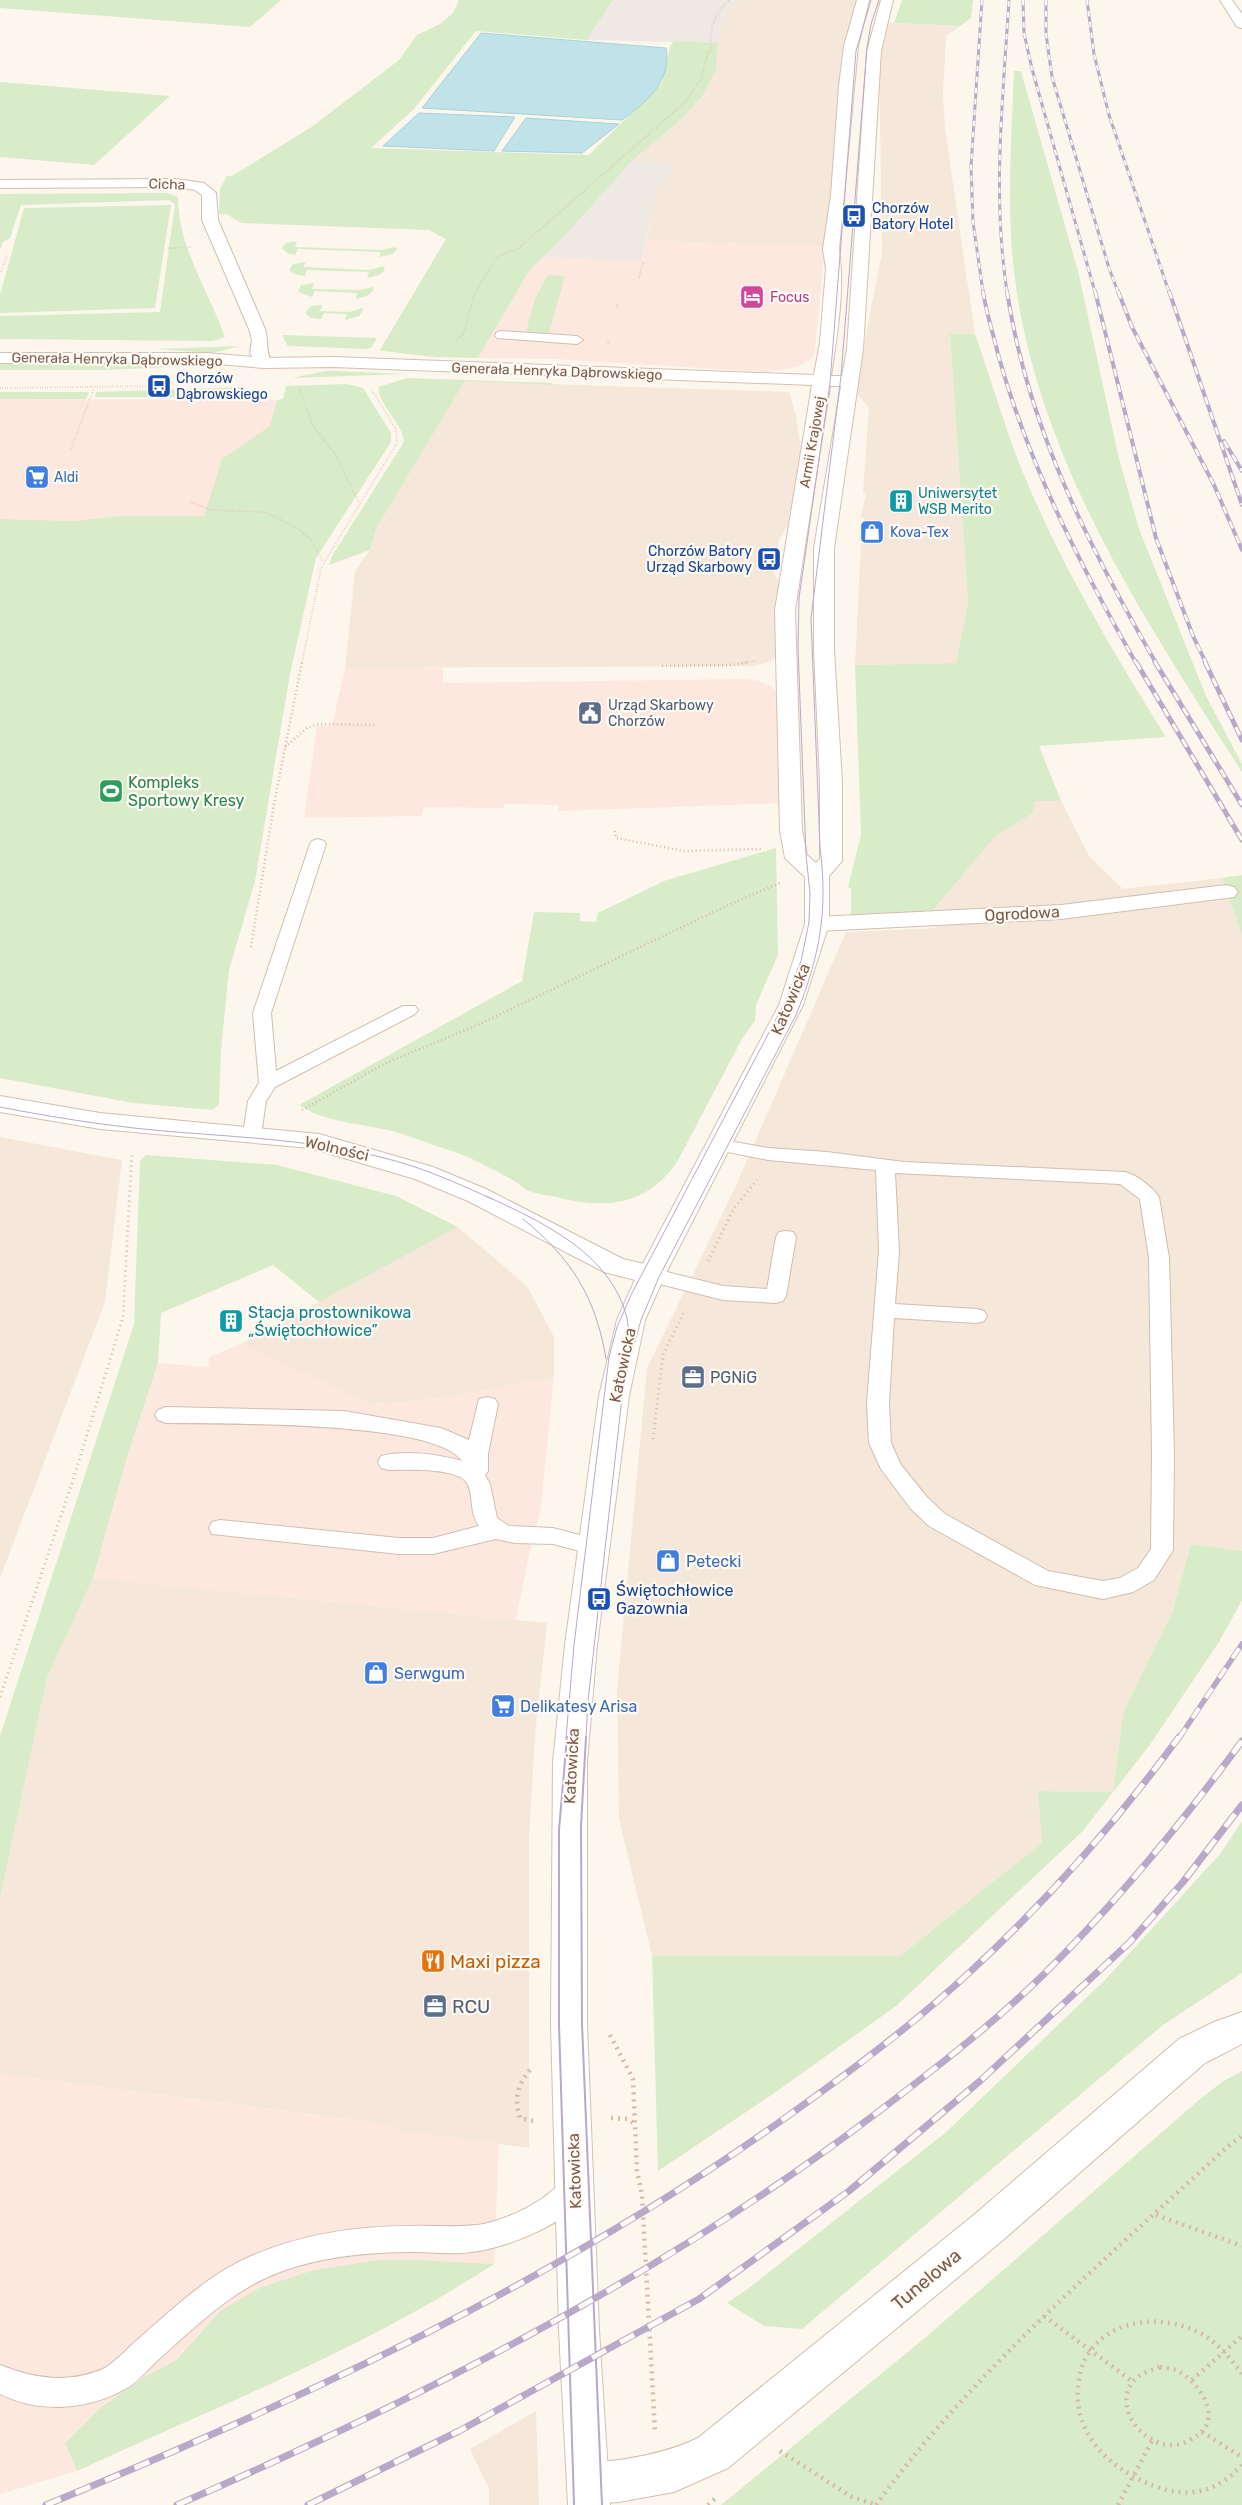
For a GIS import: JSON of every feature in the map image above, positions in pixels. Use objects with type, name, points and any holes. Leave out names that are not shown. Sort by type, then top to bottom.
[{"type":"street","name":"Armii Krajowej","points":[[795,854],[790,830],[785,618],[822,380],[834,269],[831,244],[838,194],[850,48],[863,0]]},
{"type":"street","name":"Armii Krajowej","points":[[832,855],[834,830],[824,618],[828,576],[824,548],[841,428],[855,349],[875,48],[887,0]]},
{"type":"street","points":[[1226,0],[1242,24]]},
{"type":"street","points":[[854,31],[878,32]]},
{"type":"street","points":[[850,48],[875,48]]},
{"type":"street","points":[[845,96],[872,96]]},
{"type":"street","points":[[845,96],[872,96]]},
{"type":"street","points":[[842,141],[869,142]]},
{"type":"street","points":[[840,169],[867,170]]},
{"type":"street","name":"Cicha","points":[[0,184],[176,183],[203,188],[208,193],[210,220],[255,324],[260,340],[258,353],[264,363]]},
{"type":"street","points":[[838,194],[865,195]]},
{"type":"street","points":[[831,244],[861,244]]},
{"type":"street","name":"Generała Henryka Dąbrowskiego","points":[[0,358],[206,358],[264,363],[343,363],[850,381]]},
{"type":"street","name":"Generała Henryka Dąbrowskiego","points":[[146,374],[211,371],[264,363]]},
{"type":"street","points":[[787,597],[825,595]]},
{"type":"street","points":[[785,618],[824,618]]},
{"type":"street","points":[[786,675],[826,675]]},
{"type":"street","points":[[817,875],[796,858],[795,854],[832,855],[831,861],[817,875],[817,924]]},
{"type":"street","name":"Ogrodowa","points":[[817,924],[1061,912],[1226,892]]},
{"type":"street","name":"Katowicka","points":[[588,2494],[574,2190],[568,1889],[570,1762],[581,1645],[614,1396],[623,1348],[631,1320],[650,1275],[791,1005],[817,924]]},
{"type":"street","name":"Wolności","points":[[0,1104],[100,1121],[310,1140],[424,1173],[477,1195],[614,1266],[650,1275]]},
{"type":"street","name":"Tunelowa","points":[[588,2494],[674,2471],[714,2452],[989,2227],[1192,2051],[1227,2033],[1242,2028]]},
{"type":"lane","points":[[501,336],[577,340]]},
{"type":"lane","points":[[268,1083],[262,1013],[318,844]]},
{"type":"lane","points":[[252,1135],[257,1100],[268,1083],[408,1010]]},
{"type":"lane","points":[[719,1145],[775,1155],[827,1158],[885,1166],[1125,1178],[1149,1197],[1159,1258],[1163,1454],[1162,1550],[1146,1574],[1125,1586],[1104,1590],[1044,1579],[937,1520],[919,1503],[892,1469],[880,1444],[878,1403],[889,1251],[885,1166]]},
{"type":"lane","points":[[650,1275],[723,1293],[776,1296],[786,1237]]},
{"type":"lane","points":[[885,1310],[977,1316]]},
{"type":"lane","points":[[477,1474],[487,1404]]},
{"type":"lane","points":[[166,1415],[344,1419],[441,1436],[461,1445],[470,1455],[477,1474],[482,1515],[497,1530]]},
{"type":"lane","points":[[389,1462],[456,1467],[477,1474]]},
{"type":"lane","points":[[220,1528],[408,1546],[445,1545],[480,1533],[497,1530],[519,1534],[547,1535],[595,1547]]},
{"type":"lane","points":[[0,2379],[12,2386],[56,2394],[88,2389],[117,2377],[207,2298],[248,2272],[280,2257],[328,2244],[387,2240],[473,2239],[514,2228],[564,2199],[574,2190]]},
{"type":"path","points":[[450,345],[463,334],[475,292],[497,257],[519,248],[558,216],[685,102],[701,79],[707,55],[711,50],[710,32],[720,7],[729,0]]},
{"type":"path","points":[[168,248],[190,247]]},
{"type":"path","points":[[0,274],[7,256]]},
{"type":"path","points":[[639,278],[643,262]]},
{"type":"path","points":[[617,308],[618,304]]},
{"type":"path","points":[[0,388],[165,386]]},
{"type":"path","points":[[298,386],[312,425],[334,452],[360,502]]},
{"type":"path","points":[[70,449],[94,388]]},
{"type":"path","points":[[251,949],[285,747],[324,562],[398,439],[396,429],[370,388]]},
{"type":"path","points":[[191,502],[210,510],[266,512],[298,529],[311,540],[324,562]]},
{"type":"path","points":[[709,569],[715,566]]},
{"type":"path","points":[[710,573],[716,576]]},
{"type":"path","points":[[662,666],[732,665],[757,660]]},
{"type":"path","points":[[285,747],[307,728],[317,724],[374,725]]},
{"type":"path","points":[[615,831],[616,838],[684,852],[768,849]]},
{"type":"path","points":[[301,1111],[384,1064],[482,1023],[726,906],[780,883]]},
{"type":"path","points":[[0,1697],[74,1477],[123,1317],[132,1149]]},
{"type":"path","points":[[633,2079],[637,2171],[642,2195],[657,2474]]},
{"type":"path","points":[[783,2454],[852,2497],[876,2505],[903,2468],[968,2393],[1044,2316],[1156,2215],[1226,2148],[1242,2136]]},
{"type":"path","points":[[1156,2215],[1242,2246]]},
{"type":"path","points":[[1044,2316],[1132,2381]]},
{"type":"path","points":[[1242,2374],[1226,2351],[1199,2332],[1169,2322],[1140,2321],[1116,2329],[1096,2343],[1083,2364],[1076,2388],[1078,2414],[1089,2440],[1106,2463],[1130,2482],[1156,2493],[1183,2495],[1209,2490],[1230,2478],[1242,2465]]},
{"type":"path","points":[[1192,2380],[1242,2336]]},
{"type":"path","points":[[1160,2367],[1177,2370],[1192,2380],[1204,2396],[1208,2415],[1202,2432],[1188,2444],[1171,2446],[1152,2442],[1137,2430],[1127,2413],[1126,2396],[1132,2381],[1143,2371],[1160,2367]]},
{"type":"path","points":[[1202,2432],[1242,2457]]},
{"type":"path","points":[[1118,2505],[1152,2442]]},
{"type":"shaded area","points":[[613,0],[740,0],[725,14],[718,43],[587,40]]},
{"type":"shaded area","points":[[740,0],[859,0],[850,22],[844,51],[825,246],[646,241],[659,182],[668,182],[632,161],[677,123],[702,97],[716,70],[718,43],[725,14]]},
{"type":"shaded area","points":[[885,23],[960,26],[946,36],[943,96],[945,128],[975,334],[950,334],[968,602],[956,663],[855,665],[861,541],[859,541],[861,523],[863,523],[864,518],[861,518],[866,493],[863,493],[869,407],[855,392],[882,252],[879,54]]},
{"type":"shaded area","points":[[632,161],[673,163],[668,183],[659,183],[641,261],[543,257]]},
{"type":"shaded area","points":[[646,241],[825,246],[815,352],[812,358],[801,365],[788,369],[765,372],[554,359],[478,358],[529,271],[543,257],[640,261]]},
{"type":"shaded area","points":[[465,381],[789,392],[796,416],[802,457],[790,521],[779,540],[774,573],[781,585],[777,657],[766,663],[752,666],[345,668],[355,571],[370,550],[376,529]]},
{"type":"shaded area","points":[[0,399],[277,400],[249,517],[119,516],[75,521],[0,519]]},
{"type":"shaded area","points":[[345,668],[443,668],[443,683],[745,679],[759,681],[770,686],[778,693],[782,803],[558,811],[558,805],[504,804],[503,808],[424,807],[422,816],[304,818],[317,726],[332,726]]},
{"type":"shaded area","points":[[1034,801],[1061,801],[1089,856],[1123,889],[1222,878],[1242,935],[1242,1551],[1191,1544],[1172,1613],[1123,1712],[1113,1792],[1039,1791],[1042,1843],[900,1956],[652,1956],[619,1819],[617,1690],[647,1368],[735,1188],[846,932],[936,928],[933,910],[995,837],[1033,813]]},
{"type":"shaded area","points":[[0,1137],[122,1160],[105,1302],[0,1578]]},
{"type":"shaded area","points":[[458,1227],[527,1286],[554,1337],[554,1377],[467,1394],[410,1402],[369,1404],[241,1344]]},
{"type":"shaded area","points":[[241,1344],[369,1404],[410,1402],[467,1394],[554,1377],[541,1508],[516,1620],[93,1578],[128,1454],[158,1363],[208,1367],[209,1357]]},
{"type":"shaded area","points":[[93,1578],[547,1623],[535,1736],[529,1835],[529,2148],[395,2130],[395,2126],[0,2074],[0,1898],[47,1678]]},
{"type":"shaded area","points":[[0,2074],[396,2126],[396,2130],[499,2144],[494,2264],[422,2260],[377,2260],[314,2270],[220,2311],[175,2360],[149,2374],[100,2408],[65,2442],[77,2471],[0,2494]]},
{"type":"shaded area","points":[[536,2411],[539,2505],[489,2505],[489,2489],[470,2449]]},
{"type":"green space","points":[[0,0],[281,0],[250,27],[0,8]]},
{"type":"green space","points":[[459,0],[613,0],[587,40],[476,31],[413,110],[371,148],[589,155],[662,83],[670,47],[674,41],[718,43],[716,70],[702,97],[677,123],[632,161],[567,233],[529,271],[478,358],[433,357],[383,351],[380,350],[446,239],[429,230],[242,223],[226,214],[219,214],[220,189],[227,176],[232,176],[313,126],[399,60],[417,35],[440,24],[453,13]]},
{"type":"green space","points":[[902,0],[973,0],[971,18],[960,26],[894,23]]},
{"type":"green space","points":[[1014,71],[1021,71],[1079,275],[1119,459],[1139,529],[1206,696],[1242,764],[1242,772],[1126,584],[1092,519],[1062,452],[1038,383],[1020,312],[1011,238],[1010,175]]},
{"type":"green space","points":[[0,82],[170,96],[94,165],[0,157]]},
{"type":"green space","points":[[166,193],[178,197],[179,216],[189,252],[225,337],[213,341],[0,339],[0,316],[160,312],[175,204],[169,200],[21,205],[10,238],[3,242],[0,250],[0,194]]},
{"type":"green space","points":[[171,205],[155,308],[0,313],[0,295],[24,208]]},
{"type":"green space","points":[[297,241],[295,247],[382,250],[395,247],[397,249],[393,254],[379,257],[381,252],[298,249],[295,255],[287,253],[282,248],[286,243]]},
{"type":"green space","points":[[306,262],[303,267],[370,270],[383,266],[385,270],[379,275],[367,278],[369,272],[307,270],[305,276],[294,274],[289,270],[293,264]]},
{"type":"green space","points":[[547,276],[565,276],[549,333],[527,332],[535,299]]},
{"type":"green space","points":[[314,283],[312,289],[360,290],[373,287],[374,290],[367,296],[356,299],[357,293],[315,291],[312,297],[298,292],[301,285]]},
{"type":"green space","points":[[322,305],[320,311],[349,312],[362,308],[363,311],[359,316],[345,320],[347,314],[324,313],[321,319],[311,318],[305,313],[311,306]]},
{"type":"green space","points":[[950,334],[975,334],[1007,431],[1034,499],[1086,603],[1166,737],[1039,746],[1061,801],[1035,801],[1033,813],[995,837],[933,910],[907,913],[851,914],[851,888],[848,887],[861,835],[855,665],[956,663],[968,602]]},
{"type":"green space","points":[[282,335],[377,338],[371,348],[366,349],[290,346],[287,345]]},
{"type":"green space","points":[[241,346],[212,353],[155,349]]},
{"type":"green space","points":[[0,363],[212,365],[106,370],[0,370]]},
{"type":"green space","points":[[334,371],[406,374],[292,378]]},
{"type":"green space","points":[[408,378],[552,383],[553,385],[465,381],[376,529],[370,550],[329,565],[332,556],[404,442],[399,428],[383,402],[378,387]]},
{"type":"green space","name":"Kompleks Sportowy Kresy","points":[[347,384],[363,388],[391,433],[391,442],[316,558],[290,674],[255,881],[229,970],[221,1050],[219,1104],[213,1110],[133,1103],[0,1078],[0,519],[75,521],[119,516],[204,516],[222,459],[270,426],[277,400],[283,399],[286,386]]},
{"type":"green space","points":[[243,387],[248,397],[95,397],[96,392]]},
{"type":"green space","points":[[0,392],[89,392],[86,399],[0,399]]},
{"type":"green space","points":[[776,848],[778,955],[756,1005],[755,1021],[743,1037],[677,1162],[665,1177],[652,1188],[638,1196],[623,1201],[591,1203],[533,1192],[462,1155],[389,1130],[336,1120],[311,1112],[299,1105],[522,981],[534,912],[580,913],[580,921],[596,922],[598,913],[664,881]]},
{"type":"green space","points":[[1242,875],[1242,935],[1222,878]]},
{"type":"green space","points":[[146,1155],[277,1165],[396,1196],[458,1227],[319,1302],[273,1265],[161,1313],[158,1363],[128,1454],[93,1578],[47,1678],[0,1898],[0,1736],[134,1324],[140,1161]]},
{"type":"green space","points":[[1191,1544],[1242,1551],[1242,1600],[1219,1642],[1149,1746],[1082,1832],[896,2006],[773,2094],[658,2171],[652,1956],[900,1956],[1042,1843],[1038,1791],[1113,1792],[1123,1712],[1172,1613]]},
{"type":"green space","points":[[1242,1821],[1242,1973],[1163,2025],[802,2329],[764,2326],[727,2303],[749,2288],[945,2133],[1105,1980],[1220,1854]]},
{"type":"green space","points":[[1242,2071],[1242,2505],[721,2505],[926,2337],[1199,2100],[1222,2082]]},
{"type":"green space","points":[[377,2260],[422,2260],[494,2264],[445,2295],[342,2350],[77,2471],[65,2443],[100,2408],[149,2374],[176,2360],[220,2311],[259,2288],[314,2270]]},
{"type":"water","points":[[481,33],[666,48],[667,60],[665,71],[656,90],[622,120],[422,108]]},
{"type":"water","points":[[419,113],[515,117],[494,151],[383,146]]},
{"type":"water","points":[[526,118],[619,124],[582,153],[502,151]]},
{"type":"tram line","points":[[624,1310],[785,1002],[801,961],[809,922],[810,893],[806,855],[798,648],[799,598],[830,383],[856,51],[871,0]]},
{"type":"tram line","points":[[625,1377],[641,1320],[659,1277],[796,1015],[811,973],[820,933],[823,892],[811,618],[841,376],[867,48],[871,24],[879,0]]},
{"type":"tram line","points":[[0,1107],[115,1126],[284,1141],[349,1150],[412,1166],[492,1199]]},
{"type":"tram line","points":[[486,1196],[529,1217],[572,1242],[606,1275],[619,1295],[624,1310]]},
{"type":"tram line","points":[[523,1219],[555,1249],[579,1280],[596,1316],[606,1359]]},
{"type":"tram line","points":[[566,1738],[574,1645],[609,1357],[617,1327],[624,1310]]},
{"type":"tram line","points":[[624,1310],[627,1318],[628,1349]]},
{"type":"tram line","points":[[586,1738],[588,1701],[625,1371]]},
{"type":"tram line","points":[[567,1737],[559,1830],[559,2024],[574,2505]]},
{"type":"tram line","points":[[586,1737],[581,1826],[582,2024],[602,2505]]},
{"type":"railway","points":[[982,0],[971,167],[973,222],[983,292]]},
{"type":"railway","points":[[1007,292],[1000,219],[999,183],[1009,0]]},
{"type":"railway","points":[[1023,0],[1024,33],[1032,69],[1095,292]]},
{"type":"railway","points":[[1046,0],[1046,34],[1052,77],[1109,268],[1118,292]]},
{"type":"railway","points":[[1087,0],[1094,54],[1109,115],[1169,292]]},
{"type":"railway","points":[[983,291],[1010,395],[1040,474],[1095,589],[1136,663]]},
{"type":"railway","points":[[1007,291],[1016,341],[1045,437],[1064,484],[1107,575],[1156,663]]},
{"type":"railway","points":[[1095,291],[1156,538],[1193,636],[1206,663]]},
{"type":"railway","points":[[1118,291],[1132,327],[1214,485],[1242,550]]},
{"type":"railway","points":[[1169,291],[1242,505]]},
{"type":"railway","points":[[1224,441],[1242,471]]},
{"type":"railway","points":[[1136,662],[1242,840]]},
{"type":"railway","points":[[1155,662],[1242,805]]},
{"type":"railway","points":[[1205,662],[1242,740]]},
{"type":"railway","points":[[1179,1738],[1242,1644]]},
{"type":"railway","points":[[46,2505],[238,2423],[427,2333],[519,2284],[610,2232],[698,2177],[857,2066],[927,2010],[971,1971],[1027,1917],[1081,1859],[1179,1737]]},
{"type":"railway","points":[[177,2505],[359,2422],[537,2331],[709,2229],[793,2174],[939,2065],[1003,2012],[1043,1975],[1096,1920],[1147,1862],[1242,1741]]},
{"type":"railway","points":[[308,2505],[459,2431],[699,2299],[849,2191],[980,2081],[1130,1942],[1183,1882],[1242,1805]]},
{"type":"place","name":"Chorzów Batory Hotel","points":[[854,216]]},
{"type":"place","name":"Focus","points":[[752,297]]},
{"type":"place","name":"Chorzów Dąbrowskiego","points":[[159,386]]},
{"type":"place","name":"Aldi","points":[[37,477]]},
{"type":"place","name":"Uniwersytet WSB Merito","points":[[901,501]]},
{"type":"place","name":"Kova-Tex","points":[[872,532]]},
{"type":"place","name":"Chorzów Batory Urząd Skarbowy","points":[[769,559]]},
{"type":"place","name":"Urząd Skarbowy Chorzów","points":[[590,713]]},
{"type":"place","name":"Kompleks Sportowy Kresy","points":[[111,791]]},
{"type":"place","name":"Stacja prostownikowa „Świętochłowice”","points":[[231,1321]]},
{"type":"place","name":"PGNiG","points":[[693,1377]]},
{"type":"place","name":"Petecki","points":[[668,1561]]},
{"type":"place","name":"Świętochłowice Gazownia","points":[[599,1599]]},
{"type":"place","name":"Serwgum","points":[[376,1673]]},
{"type":"place","name":"Delikatesy Arisa","points":[[503,1706]]},
{"type":"place","name":"Maxi pizza","points":[[433,1961]]},
{"type":"place","name":"RCU","points":[[435,2006]]}]
